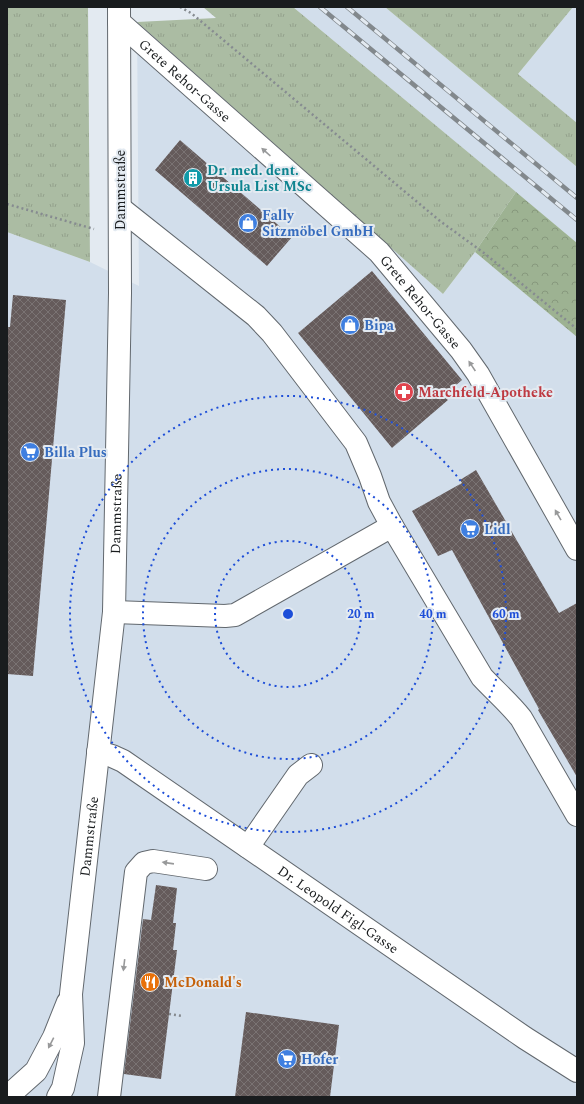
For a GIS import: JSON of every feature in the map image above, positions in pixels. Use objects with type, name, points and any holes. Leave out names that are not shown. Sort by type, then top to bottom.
[{"type":"street","name":"Dammstraße","points":[[58,1097],[63,1088],[73,1042],[71,994],[114,612],[120,293],[119,14]]},
{"type":"street","name":"Grete Rehor-Gasse","points":[[119,14],[379,252],[461,350],[478,374],[577,549]]},
{"type":"street","points":[[120,208],[256,316],[272,333],[342,422],[356,443],[379,502],[392,526],[482,677],[511,705],[521,718],[577,815]]},
{"type":"street","points":[[114,612],[224,616],[234,615],[392,526]]},
{"type":"street","name":"Dr. Leopold Figl-Gasse","points":[[98,752],[123,761],[525,1038],[577,1071]]},
{"type":"street","points":[[248,847],[298,775],[311,765]]},
{"type":"street","points":[[108,1097],[136,872],[144,864],[153,861],[206,869]]},
{"type":"street","name":"Dammstraße","points":[[7,1097],[36,1071],[54,1037],[71,994]]},
{"type":"path","points":[[180,7],[197,18],[440,221],[484,253],[577,329]]},
{"type":"path","points":[[7,204],[94,229]]},
{"type":"path","points":[[169,1014],[183,1016]]},
{"type":"shaded area","points":[[293,7],[385,7],[577,167],[577,243]]},
{"type":"shaded area","points":[[573,7],[577,7],[577,123],[518,74]]},
{"type":"shaded area","points":[[137,22],[443,294],[475,252],[577,337],[577,1097],[7,1097],[7,232],[90,262],[139,286]]},
{"type":"green space","points":[[7,7],[88,7],[90,262],[7,232]]},
{"type":"green space","points":[[203,7],[293,7],[516,192],[475,252],[443,294],[137,22],[216,18]]},
{"type":"green space","points":[[385,7],[573,7],[518,74],[577,123],[577,167]]},
{"type":"green space","points":[[516,192],[577,243],[577,337],[475,252]]},
{"type":"building","points":[[180,140],[292,237],[267,266],[155,170]]},
{"type":"building","points":[[372,271],[462,380],[443,396],[448,400],[392,448],[298,333]]},
{"type":"building","name":"Billa Plus","points":[[13,295],[66,300],[33,676],[7,674],[7,327],[10,327]]},
{"type":"building","points":[[476,470],[559,613],[577,603],[577,777],[538,710],[539,709],[452,550],[438,556],[412,511],[462,483],[460,480]]},
{"type":"building","name":"McDonald's","points":[[156,885],[177,888],[173,923],[176,923],[173,950],[177,950],[161,1079],[124,1074],[143,919],[151,920]]},
{"type":"building","name":"Hofer","points":[[246,1012],[339,1025],[330,1097],[235,1097]]},
{"type":"railway","points":[[320,7],[577,220]]},
{"type":"railway","points":[[347,7],[577,198]]},
{"type":"place","name":"Dr. med. dent. Ursula List MSc","points":[[193,178]]},
{"type":"place","name":"Fally Sitzmöbel GmbH","points":[[248,223]]},
{"type":"place","name":"Bipa","points":[[350,325]]},
{"type":"place","name":"Marchfeld-Apotheke","points":[[404,392]]},
{"type":"place","name":"Billa Plus","points":[[30,452]]},
{"type":"place","name":"Lidl","points":[[470,529]]},
{"type":"place","name":"McDonald's","points":[[150,982]]},
{"type":"place","name":"Hofer","points":[[287,1059]]}]
